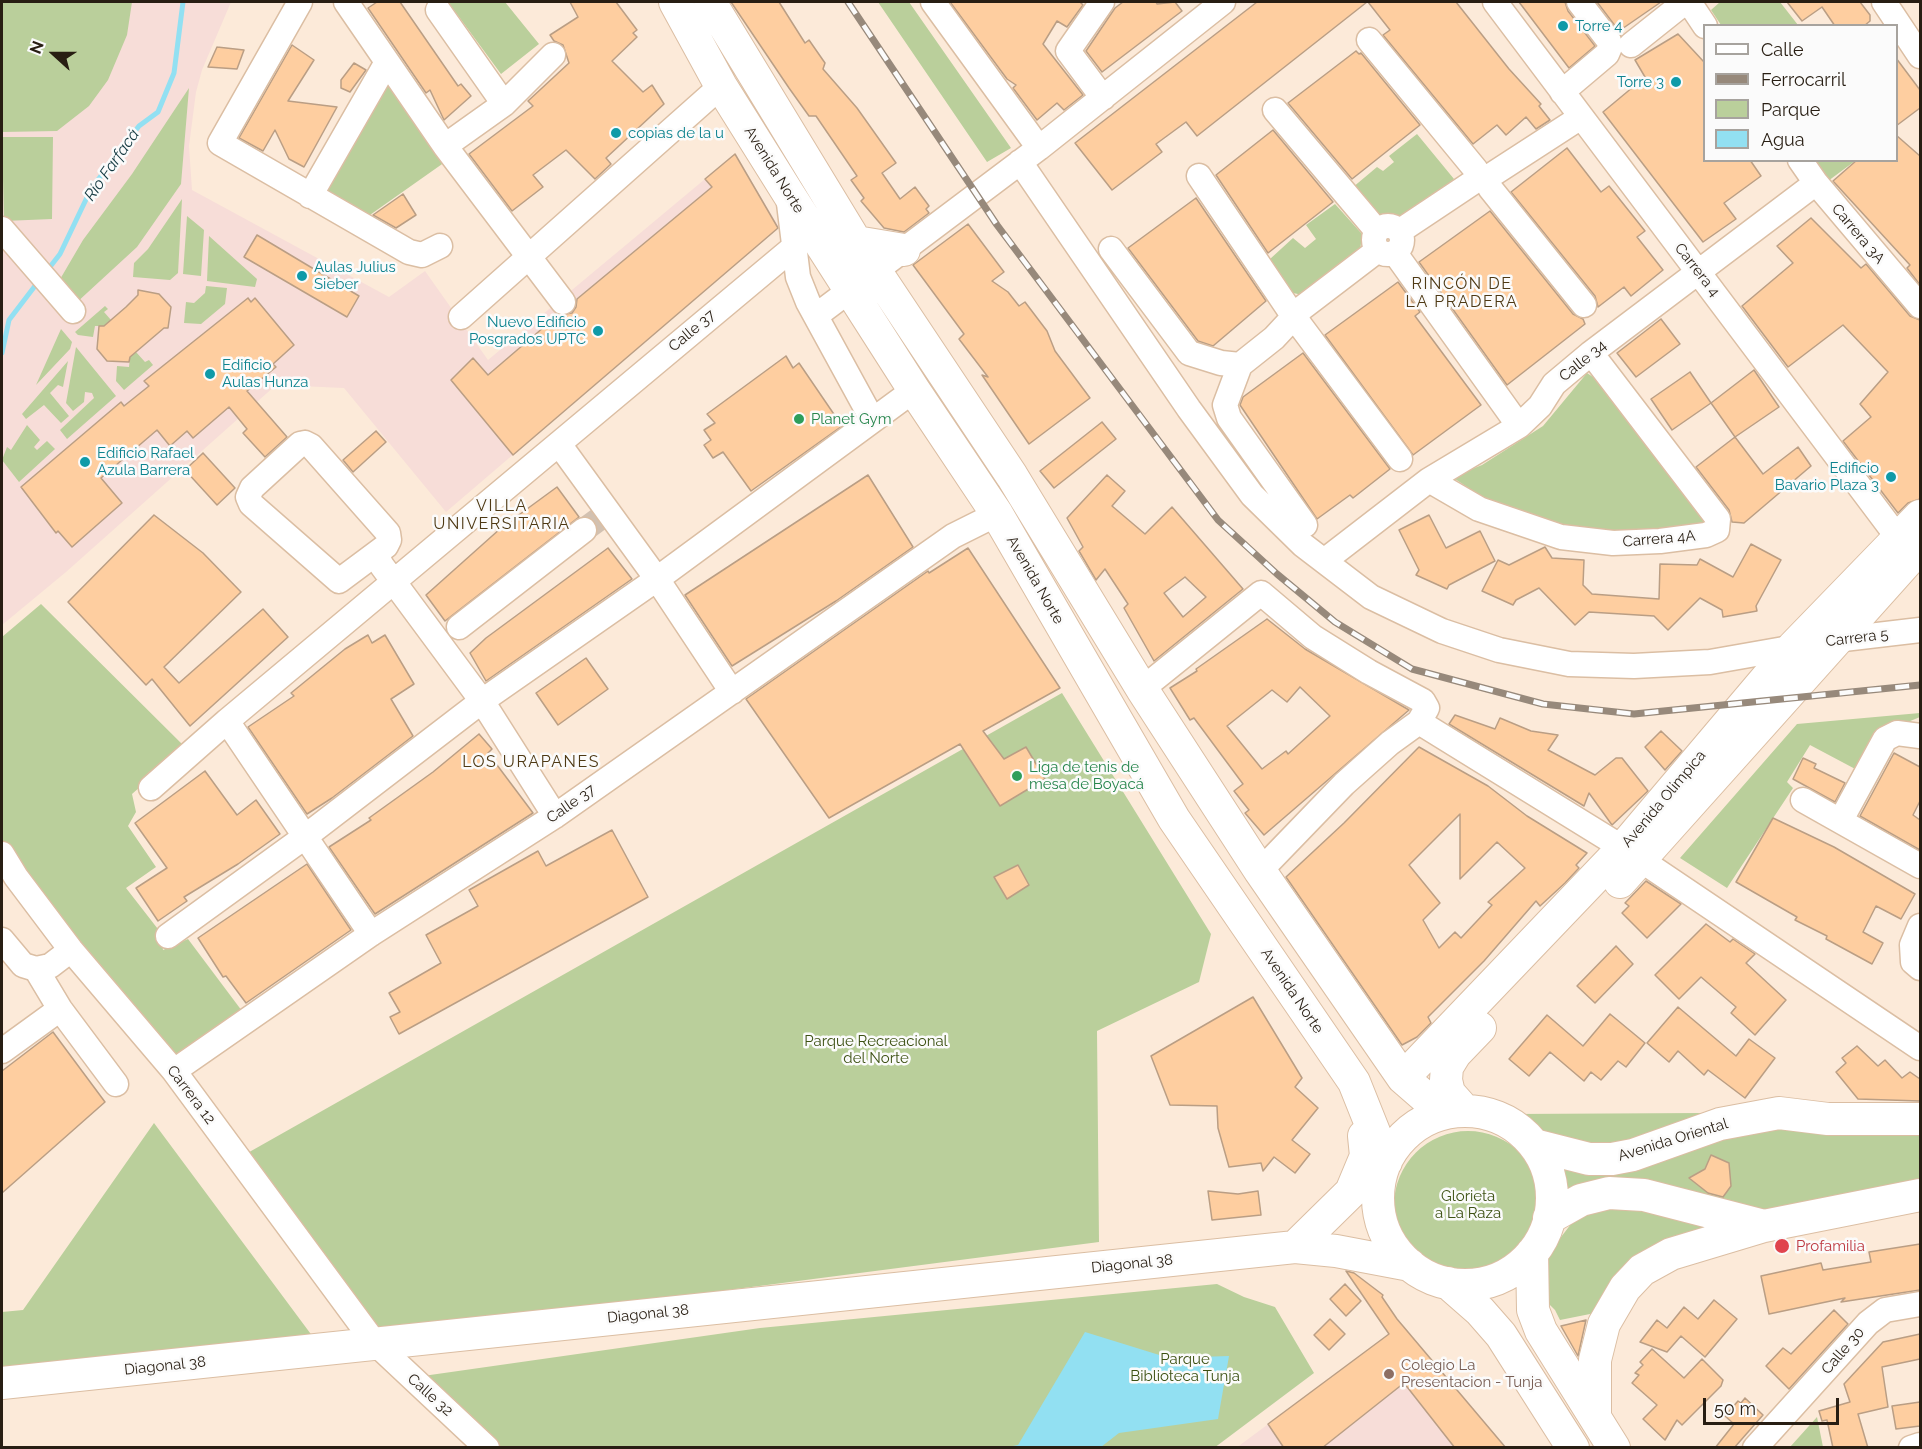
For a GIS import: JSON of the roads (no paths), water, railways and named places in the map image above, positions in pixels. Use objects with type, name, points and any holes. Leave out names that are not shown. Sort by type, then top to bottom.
[{"type":"main road","name":"Avenida Norte","points":[[675,2],[721,86],[788,193],[914,390],[997,514],[1174,819],[1354,1082],[1382,1175]]},
{"type":"main road","points":[[710,2],[856,242],[1012,476],[1142,689],[1260,871],[1403,1078],[1426,1098],[1458,1111],[1486,1113],[1507,1122],[1534,1145],[1550,1179],[1549,1218],[1532,1253],[1512,1271],[1488,1282],[1475,1284],[1435,1280],[1410,1265],[1387,1236],[1380,1212],[1382,1175],[1402,1138],[1424,1121],[1458,1111]]},
{"type":"main road","points":[[856,242],[904,249]]},
{"type":"main road","name":"Avenida Olimpica","points":[[1458,1111],[1449,1093],[1446,1080],[1447,1067],[1455,1054],[1632,855],[1835,640],[1910,543],[1920,516]]},
{"type":"main road","name":"Avenida Olimpica","points":[[1403,1078],[1632,855],[1793,647],[1910,543]]},
{"type":"main road","points":[[1295,1247],[1351,1192],[1360,1175],[1366,1156],[1364,1130],[1354,1082]]},
{"type":"main road","name":"Avenida Oriental","points":[[1534,1145],[1589,1159],[1612,1159],[1633,1155],[1720,1124],[1770,1114],[1828,1119],[1920,1119]]},
{"type":"main road","name":"Diagonal 38","points":[[1295,1247],[1327,1233],[1357,1214],[1382,1175]]},
{"type":"main road","points":[[1549,1218],[1581,1200],[1609,1193],[1644,1195],[1764,1226]]},
{"type":"main road","points":[[1595,1415],[1595,1360],[1604,1324],[1625,1288],[1642,1270],[1671,1254],[1764,1226],[1920,1195]]},
{"type":"main road","name":"Diagonal 38","points":[[2,1383],[1295,1247],[1336,1251],[1410,1265]]},
{"type":"main road","points":[[1532,1253],[1533,1310],[1537,1320],[1614,1448]]},
{"type":"main road","points":[[1448,1283],[1480,1311],[1501,1335],[1572,1448]]},
{"type":"street","points":[[300,2],[220,143],[409,252],[422,255],[440,246]]},
{"type":"street","points":[[346,2],[445,146],[563,302]]},
{"type":"street","name":"Carrera 5","points":[[933,2],[1189,409],[1252,495],[1303,545],[1371,597],[1442,631],[1499,650],[1569,664],[1635,666],[1710,662],[1835,640],[1920,630]]},
{"type":"street","points":[[1102,2],[1068,51],[1103,98]]},
{"type":"street","points":[[817,315],[1103,98],[1223,2]]},
{"type":"street","name":"Carrera 4","points":[[1495,2],[1698,271],[1910,543]]},
{"type":"street","points":[[1562,92],[1607,54],[1610,47],[1609,41],[1579,2]]},
{"type":"street","points":[[1630,45],[1687,2],[1704,24]]},
{"type":"street","points":[[1887,2],[1920,56]]},
{"type":"street","points":[[438,10],[504,104]]},
{"type":"street","points":[[1369,39],[1584,305]]},
{"type":"street","points":[[445,146],[504,104],[553,56]]},
{"type":"street","points":[[310,196],[387,62]]},
{"type":"street","points":[[462,317],[721,86]]},
{"type":"street","points":[[1275,110],[1388,241],[1519,426]]},
{"type":"street","points":[[1305,525],[1228,418],[1225,405],[1240,365],[1274,338],[1294,317],[1388,241],[1581,117]]},
{"type":"street","name":"Carrera 3A","points":[[1801,162],[1816,183],[1920,306]]},
{"type":"street","points":[[1199,176],[1294,317],[1400,459]]},
{"type":"street","name":"Calle 34","points":[[1324,561],[1429,480],[1519,426],[1540,406],[1554,384],[1591,353],[1816,183]]},
{"type":"street","points":[[788,193],[798,277],[808,302],[872,419]]},
{"type":"street","points":[[2,229],[67,303]]},
{"type":"street","name":"Calle 37","points":[[151,788],[227,721],[794,247]]},
{"type":"street","points":[[1112,249],[1189,353],[1221,363],[1240,365]]},
{"type":"street","name":"Carrera 4A","points":[[1429,480],[1479,509],[1561,537],[1614,543],[1660,541],[1706,535],[1717,530],[1718,519],[1591,353]]},
{"type":"street","points":[[168,936],[306,836],[482,701],[657,579],[914,390]]},
{"type":"street","points":[[300,444],[311,446],[388,533],[389,540],[386,546],[376,554],[344,579],[333,578],[251,504],[248,497],[252,488],[300,444]]},
{"type":"street","points":[[559,444],[597,521],[657,579],[732,692]]},
{"type":"street","name":"Calle 37","points":[[174,1071],[371,934],[555,816],[953,536],[997,514]]},
{"type":"street","points":[[459,627],[597,521]]},
{"type":"street","points":[[376,554],[482,701],[555,816]]},
{"type":"street","points":[[1142,689],[1261,593],[1313,637],[1369,672],[1423,701],[1427,708],[1419,722],[1390,743],[1344,784],[1260,871]]},
{"type":"street","points":[[227,721],[371,934]]},
{"type":"street","points":[[1419,722],[1632,855],[1920,1048]]},
{"type":"street","points":[[1841,820],[1885,739],[1898,733],[1920,736]]},
{"type":"street","points":[[1803,801],[1841,820],[1920,866]]},
{"type":"street","name":"Carrera 12","points":[[2,854],[16,877],[56,960],[174,1071],[366,1343]]},
{"type":"street","points":[[1920,926],[1912,945],[1913,962],[1920,968]]},
{"type":"street","points":[[2,940],[23,965],[56,960],[60,1009],[116,1084]]},
{"type":"street","points":[[2,1051],[60,1009]]},
{"type":"street","name":"Calle 30","points":[[1755,1448],[1868,1323],[1885,1310],[1920,1304]]},
{"type":"street","name":"Calle 32","points":[[366,1343],[488,1448]]},
{"type":"street","points":[[1911,1448],[1920,1445]]},
{"type":"water","points":[[1085,1332],[1169,1358],[1229,1356],[1218,1419],[1119,1433],[1101,1447],[1008,1447],[1018,1445]]},
{"type":"waterway","name":"Río Farfacá","points":[[46,272],[60,254],[91,189],[139,126],[158,112],[174,73],[183,2]]},
{"type":"waterway","name":"Río Farfacá","points":[[2,353],[9,320],[38,282]]},
{"type":"tunnel","points":[[584,530],[599,519]]},
{"type":"railway","points":[[848,2],[997,225],[1218,520],[1277,574],[1335,622],[1412,669],[1543,704],[1634,714],[1920,685]]},
{"type":"place","name":"Torre 4","points":[[1563,26]]},
{"type":"place","name":"Torre 3","points":[[1676,82]]},
{"type":"place","name":"copias de la u","points":[[616,133]]},
{"type":"place","name":"Aulas Julius Sieber","points":[[302,276]]},
{"type":"place","name":"Nuevo Edificio Posgrados UPTC","points":[[598,331]]},
{"type":"place","name":"Edificio Aulas Hunza","points":[[210,374]]},
{"type":"place","name":"Planet Gym","points":[[799,419]]},
{"type":"place","name":"Edificio Rafael Azula Barrera","points":[[85,462]]},
{"type":"place","name":"Edificio Bavario Plaza 3","points":[[1891,477]]},
{"type":"place","name":"Liga de tenis de mesa de Boyacá","points":[[1017,776]]},
{"type":"place","name":"Profamilia","points":[[1782,1246]]},
{"type":"place","name":"Colegio La Presentacion - Tunja","points":[[1389,1374]]},
{"type":"district","name":"RINCÓN DE LA PRADERA","points":[[1462,293]]},
{"type":"district","name":"VILLA UNIVERSITARIA","points":[[502,515]]},
{"type":"district","name":"LOS URAPANES","points":[[531,762]]},
{"type":"park label","name":"Parque Recreacional del Norte","points":[[876,1050]]},
{"type":"park label","name":"Glorieta a La Raza","points":[[1468,1204]]},
{"type":"park label","name":"Parque Biblioteca Tunja","points":[[1185,1368]]}]
